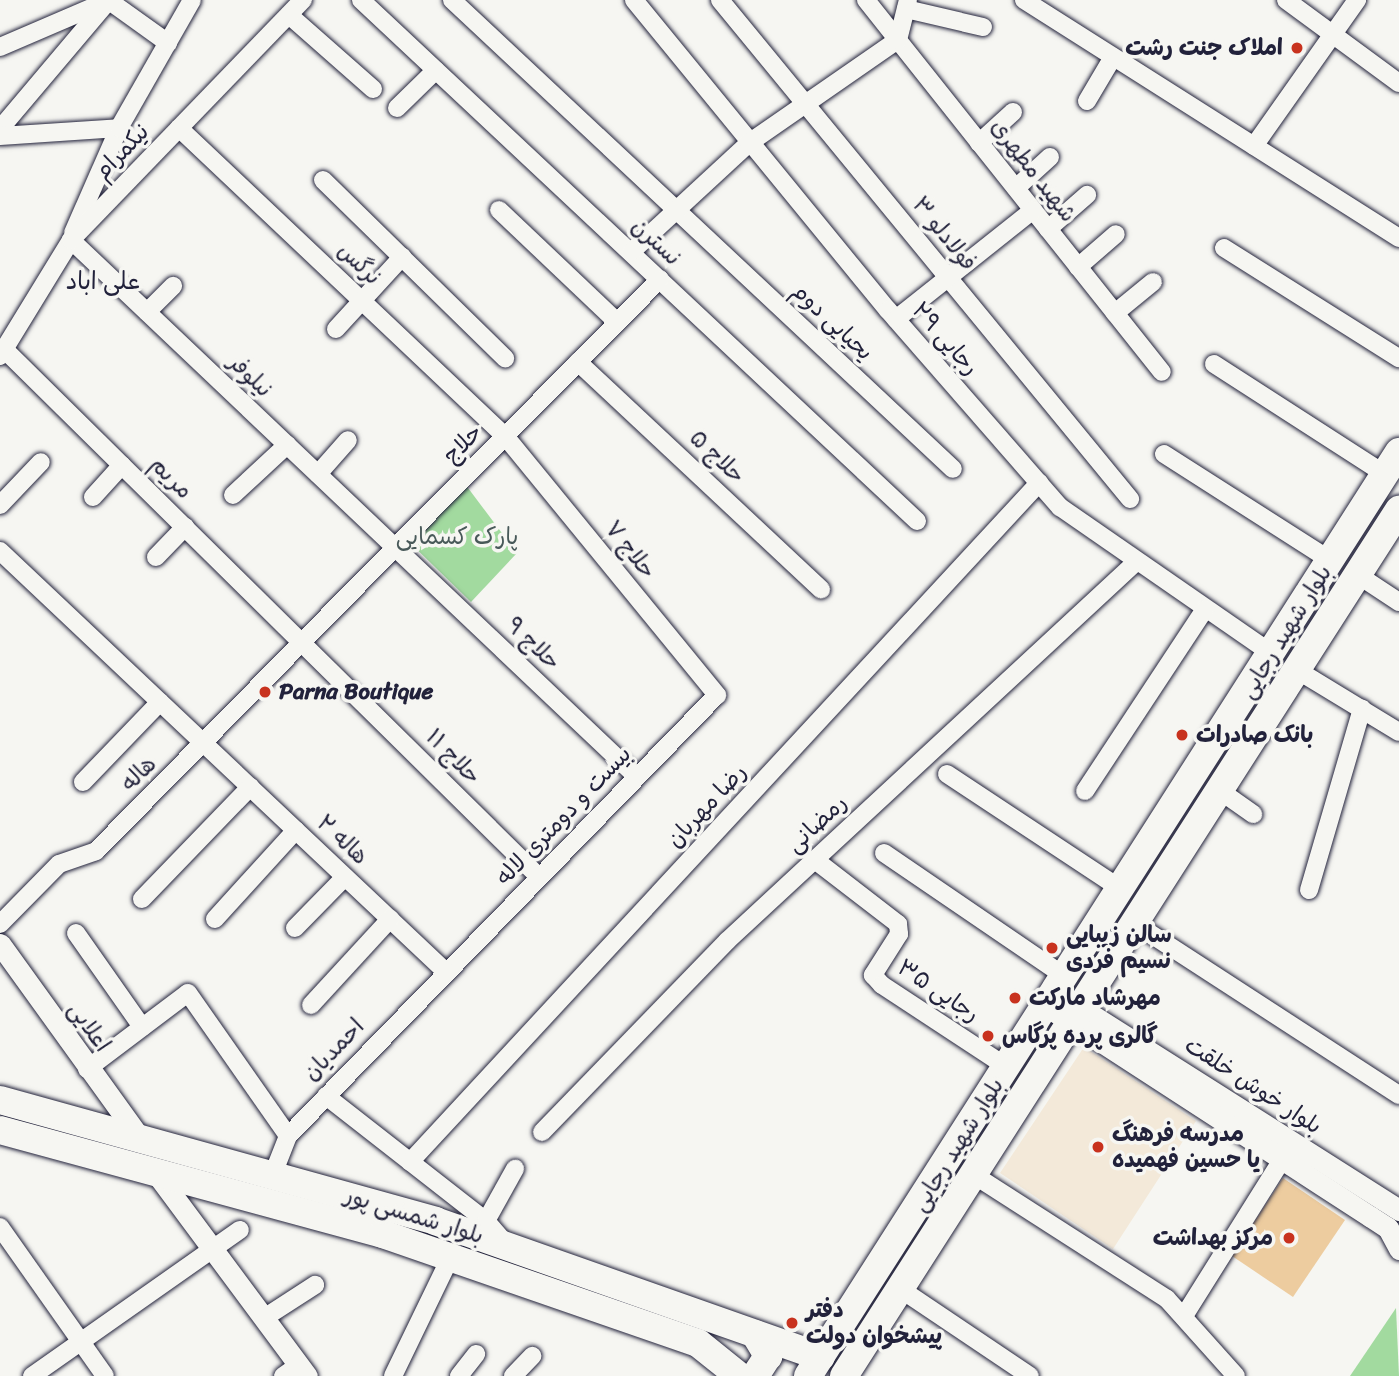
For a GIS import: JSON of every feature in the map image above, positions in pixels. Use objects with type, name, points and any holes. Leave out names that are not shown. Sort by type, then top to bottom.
[{"type":"main road","name":"بلوار شهید رجایی","points":[[814,1367],[1392,463]]},
{"type":"main road","name":"بلوار شهید رجایی","points":[[847,1375],[1074,1014],[1399,510]]},
{"type":"main road","name":"بلوار شمسی پور","points":[[0,1100],[273,1174],[506,1244],[755,1334],[814,1367]]},
{"type":"main road","name":"بلوار شمسی پور","points":[[0,1130],[450,1258],[698,1343],[739,1376]]},
{"type":"main road","points":[[755,1334],[768,1356],[755,1376]]},
{"type":"street","points":[[108,0],[168,43]]},
{"type":"street","points":[[0,47],[108,0]]},
{"type":"street","points":[[0,129],[108,0]]},
{"type":"street","points":[[71,240],[119,128],[192,0]]},
{"type":"street","name":"نیکمرام","points":[[2,352],[71,240],[303,0]]},
{"type":"street","name":"نسترن","points":[[361,0],[917,521]]},
{"type":"street","name":"یحیایی دوم","points":[[452,0],[953,469]]},
{"type":"street","name":"رجایی ۲۹","points":[[634,0],[896,319],[1060,507],[1272,654]]},
{"type":"street","name":"فولادلو ۳","points":[[720,0],[1130,499]]},
{"type":"street","name":"شهید مطهری","points":[[866,0],[1162,372]]},
{"type":"street","points":[[1024,0],[1399,239]]},
{"type":"street","points":[[1286,0],[1399,83]]},
{"type":"street","points":[[1254,146],[1357,0]]},
{"type":"street","points":[[631,252],[749,143],[807,106],[898,40],[907,5],[984,27]]},
{"type":"street","points":[[289,15],[373,89]]},
{"type":"street","points":[[1087,101],[1113,57]]},
{"type":"street","points":[[397,108],[436,70]]},
{"type":"street","points":[[979,143],[1013,112]]},
{"type":"street","points":[[0,136],[119,128]]},
{"type":"street","name":"نرگس","points":[[179,128],[505,436]]},
{"type":"street","points":[[1016,188],[1050,157]]},
{"type":"street","points":[[323,180],[505,358]]},
{"type":"street","points":[[1048,229],[1087,195]]},
{"type":"street","points":[[499,210],[617,322]]},
{"type":"street","points":[[896,319],[1033,210]]},
{"type":"street","points":[[1079,267],[1116,234]]},
{"type":"street","name":"نیلوفر","points":[[71,240],[395,548]]},
{"type":"street","points":[[1224,248],[1399,358]]},
{"type":"street","points":[[335,329],[402,257]]},
{"type":"street","name":"حلاج","points":[[302,642],[660,279]]},
{"type":"street","points":[[1115,313],[1153,282]]},
{"type":"street","points":[[147,312],[173,286]]},
{"type":"street","name":"مریم","points":[[2,352],[122,465],[302,642]]},
{"type":"street","name":"حلاج ۵","points":[[578,362],[821,589]]},
{"type":"street","points":[[1214,364],[1392,463]]},
{"type":"street","name":"حلاج ۷","points":[[505,436],[718,695]]},
{"type":"street","points":[[318,474],[348,440]]},
{"type":"street","points":[[233,495],[286,444]]},
{"type":"street","points":[[1164,454],[1331,561]]},
{"type":"street","points":[[0,505],[41,462]]},
{"type":"street","points":[[93,497],[122,465]]},
{"type":"street","name":"رضا مهربان","points":[[410,1162],[1039,483]]},
{"type":"street","points":[[156,556],[185,527]]},
{"type":"street","name":"حلاج ۹","points":[[395,548],[637,777]]},
{"type":"street","name":"هاله ۲","points":[[0,551],[7,570],[160,702],[446,972]]},
{"type":"street","name":"رمضانی","points":[[542,1132],[727,941],[1136,562]]},
{"type":"street","points":[[1358,575],[1399,602]]},
{"type":"street","points":[[1085,791],[1205,609]]},
{"type":"street","name":"هاله","points":[[0,924],[59,864],[96,851],[302,642]]},
{"type":"street","name":"حلاج ۱۱","points":[[302,642],[540,877]]},
{"type":"street","points":[[1297,670],[1399,732]]},
{"type":"street","name":"بیست و دومتری لاله","points":[[446,972],[718,695]]},
{"type":"street","points":[[83,782],[160,702]]},
{"type":"street","points":[[1309,890],[1362,709]]},
{"type":"street","points":[[947,774],[1121,889]]},
{"type":"street","points":[[142,899],[250,787]]},
{"type":"street","points":[[1219,790],[1252,814]]},
{"type":"street","points":[[215,919],[296,830]]},
{"type":"street","points":[[884,853],[1054,991],[1074,1014]]},
{"type":"street","name":"رجایی ۳۵","points":[[815,860],[898,923],[899,934],[873,975],[882,985],[1007,1067]]},
{"type":"street","points":[[295,928],[345,877]]},
{"type":"street","points":[[311,1004],[390,919]]},
{"type":"street","points":[[1134,923],[1399,1095]]},
{"type":"street","points":[[76,933],[142,1027]]},
{"type":"street","name":"اعلایی","points":[[0,944],[87,1069],[139,1137]]},
{"type":"street","name":"احمدیان","points":[[273,1174],[288,1136],[446,972]]},
{"type":"street","points":[[87,1069],[188,993],[288,1136]]},
{"type":"street","name":"بلوار خوش خلقت","points":[[1074,1014],[1282,1160],[1395,1216]]},
{"type":"street","name":"بلوار خوش خلقت","points":[[1074,1014],[1395,1216]]},
{"type":"street","points":[[326,1096],[486,1221],[506,1244]]},
{"type":"street","points":[[1184,1316],[1282,1160]]},
{"type":"street","points":[[486,1221],[515,1169]]},
{"type":"street","points":[[156,1173],[264,1318],[296,1372]]},
{"type":"street","points":[[974,1175],[1184,1316],[1236,1376]]},
{"type":"street","points":[[1395,1216],[1399,1250]]},
{"type":"street","points":[[0,1227],[105,1376]]},
{"type":"street","points":[[32,1376],[240,1230]]},
{"type":"street","points":[[393,1376],[450,1258]]},
{"type":"street","points":[[264,1318],[315,1285]]},
{"type":"street","points":[[902,1290],[1030,1376]]},
{"type":"street","points":[[459,1376],[476,1354]]},
{"type":"street","points":[[513,1376],[532,1356]]},
{"type":"shaded area","name":"مدرسه فرهنگ یا حسین فهمیده","points":[[1084,1047],[1196,1121],[1113,1249],[1000,1173]]},
{"type":"green space","name":"پارک کسمایی","points":[[462,480],[517,553],[471,602],[405,538]]},
{"type":"green space","points":[[1396,1308],[1399,1376],[1350,1376]]},
{"type":"building","name":"مرکز بهداشت","points":[[1283,1178],[1345,1220],[1293,1297],[1232,1256]]},
{"type":"place","name":"املاک جنت رشت","points":[[1297,48]]},
{"type":"place","name":"Parna Boutique","points":[[265,692]]},
{"type":"place","name":"بانک صادرات","points":[[1182,735]]},
{"type":"place","name":"سالن زیبایی نسیم فردی","points":[[1052,948]]},
{"type":"place","name":"مهرشاد مارکت","points":[[1015,998]]},
{"type":"place","name":"گالری پرده پرگاس","points":[[988,1036]]},
{"type":"place","name":"مدرسه فرهنگ یا حسین فهمیده","points":[[1098,1147]]},
{"type":"place","name":"مرکز بهداشت","points":[[1289,1238]]},
{"type":"place","name":"دفتر پیشخوان دولت","points":[[792,1323]]},
{"type":"district","name":"علی اباد","points":[[103,282]]}]
